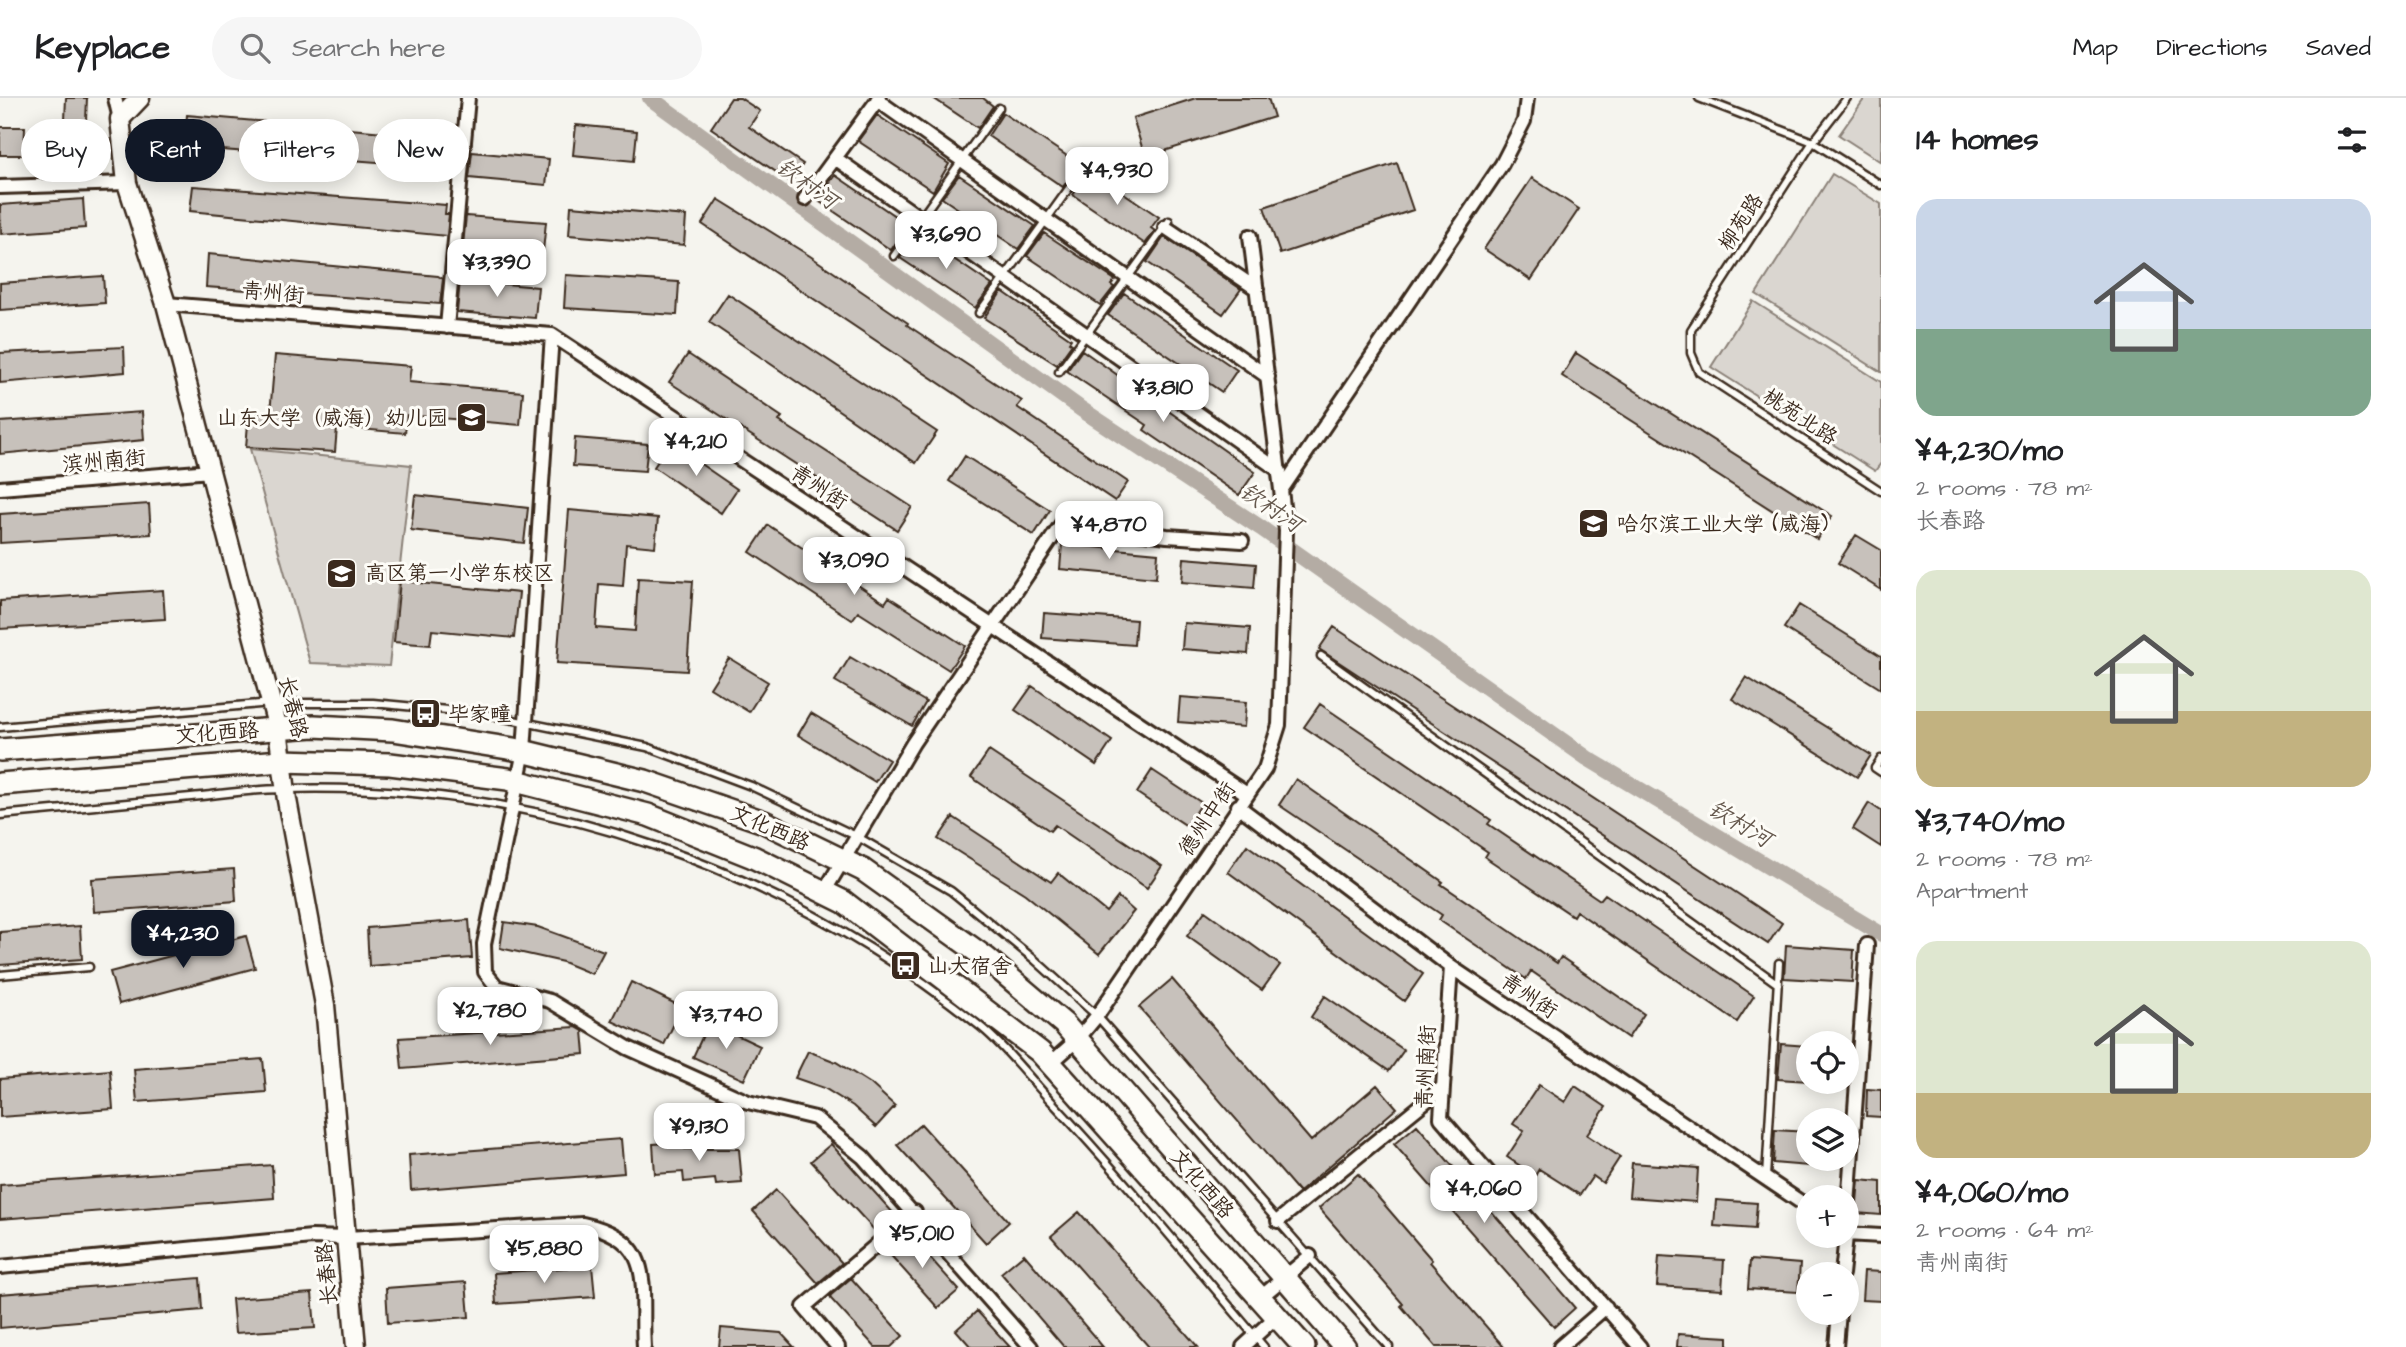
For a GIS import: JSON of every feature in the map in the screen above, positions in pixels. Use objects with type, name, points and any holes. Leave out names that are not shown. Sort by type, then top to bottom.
[{"type":"main road","name":"文化西路","points":[[0,750],[314,726],[393,730],[524,751],[645,781],[764,822],[863,870],[986,958],[1078,1039],[1345,1347]]},
{"type":"main road","name":"文化西路","points":[[0,784],[281,761],[390,764],[518,781],[649,816],[753,857],[844,902],[1041,1052],[1304,1347]]},
{"type":"street","points":[[115,98],[120,119]]},
{"type":"street","points":[[120,119],[140,98]]},
{"type":"street","points":[[447,327],[468,98]]},
{"type":"street","points":[[1282,489],[1502,164],[1524,121],[1527,98]]},
{"type":"street","points":[[805,199],[878,99],[1268,377]]},
{"type":"street","name":"长春路","points":[[120,119],[127,183],[166,304],[278,729],[285,789],[325,1005],[356,1347]]},
{"type":"street","points":[[835,158],[1280,471]]},
{"type":"street","points":[[0,187],[127,183]]},
{"type":"street","points":[[1167,224],[1257,289]]},
{"type":"street","name":"德州中街","points":[[1051,1063],[1078,1039],[1097,1016],[1265,769],[1279,725],[1286,531],[1250,236]]},
{"type":"street","name":"青州街","points":[[166,304],[552,335],[1247,794]]},
{"type":"street","points":[[552,335],[524,751],[484,944],[485,972],[497,987],[550,1001],[628,1048],[748,1102],[815,1118],[863,1157],[915,1212],[1031,1347]]},
{"type":"street","name":"滨州南街","points":[[0,488],[211,471]]},
{"type":"street","points":[[824,892],[913,743],[1063,522],[1167,536],[1242,541]]},
{"type":"street","name":"青州街","points":[[1238,806],[1451,967],[1796,1198]]},
{"type":"street","points":[[1850,1185],[1867,945]]},
{"type":"street","name":"青州南街","points":[[1451,967],[1441,1118],[1640,1347]]},
{"type":"street","points":[[1278,1221],[1443,1087]]},
{"type":"street","points":[[838,1347],[804,1307],[915,1212]]},
{"type":"street","points":[[0,1267],[312,1237],[347,1238],[583,1224],[610,1230],[634,1250],[641,1267],[644,1347]]},
{"type":"street","points":[[1859,1235],[1881,1236]]},
{"type":"street","points":[[1261,1297],[1310,1256]]},
{"type":"street","points":[[1560,1347],[1606,1307]]},
{"type":"street","points":[[1243,1347],[1277,1316]]},
{"type":"street","points":[[1836,1347],[1838,1325]]},
{"type":"lane","points":[[1699,98],[1814,142],[1881,185]]},
{"type":"lane","name":"柳苑路","points":[[1699,372],[1691,353],[1691,330],[1845,99]]},
{"type":"lane","points":[[894,256],[999,108]]},
{"type":"lane","points":[[979,313],[1085,166]]},
{"type":"lane","points":[[1059,372],[1167,224]]},
{"type":"lane","name":"桃苑北路","points":[[1699,372],[1881,491]]},
{"type":"lane","points":[[1321,656],[1778,984]]},
{"type":"lane","points":[[0,727],[271,703],[373,703],[479,713],[648,747],[751,786],[858,837],[951,891],[1035,960],[1097,1016],[1389,1347]]},
{"type":"lane","points":[[1878,770],[1881,759]]},
{"type":"lane","points":[[0,815],[285,789],[397,791],[513,806],[656,844],[761,889],[834,926],[905,972],[984,1030],[1106,1160],[1264,1347]]},
{"type":"lane","points":[[1766,1177],[1779,963]]},
{"type":"lane","points":[[0,975],[89,967]]},
{"type":"shaded area","points":[[1865,98],[1881,98],[1881,162],[1839,135]]},
{"type":"shaded area","points":[[1832,174],[1881,204],[1881,372],[1756,294]]},
{"type":"shaded area","points":[[1753,301],[1881,382],[1881,463],[1875,471],[1711,367]]},
{"type":"shaded area","points":[[250,449],[411,465],[389,666],[310,663]]},
{"type":"building","points":[[66,98],[87,98],[86,119],[65,119]]},
{"type":"building","points":[[731,98],[740,98],[760,111],[749,127],[803,164],[791,182],[711,128]]},
{"type":"building","points":[[933,98],[983,98],[993,106],[978,128]]},
{"type":"building","points":[[1196,98],[1268,98],[1274,117],[1145,157],[1133,118]]},
{"type":"building","points":[[1003,113],[1079,164],[1063,187],[988,136]]},
{"type":"building","points":[[187,115],[239,119],[239,151],[225,150],[225,119],[187,119]]},
{"type":"building","points":[[877,115],[949,164],[933,191],[858,141]]},
{"type":"building","points":[[576,125],[637,131],[634,161],[573,155]]},
{"type":"building","points":[[0,127],[21,127],[21,155],[0,155]]},
{"type":"building","points":[[359,130],[373,131],[373,162],[359,161]]},
{"type":"building","points":[[472,152],[549,159],[546,185],[469,178]]},
{"type":"building","points":[[1397,163],[1413,210],[1280,254],[1264,207]]},
{"type":"building","points":[[1090,170],[1159,217],[1151,228],[1155,231],[1145,244],[1073,195]]},
{"type":"building","points":[[835,175],[905,223],[907,227],[891,250],[817,200]]},
{"type":"building","points":[[959,175],[1035,226],[1018,249],[942,198]]},
{"type":"building","points":[[1532,178],[1579,209],[1531,280],[1484,249]]},
{"type":"building","points":[[193,186],[446,205],[445,214],[449,214],[447,236],[190,211]]},
{"type":"building","points":[[83,199],[85,228],[1,234],[0,205]]},
{"type":"building","points":[[718,199],[810,256],[908,323],[907,325],[1022,401],[1017,407],[1128,482],[1115,501],[702,224]]},
{"type":"building","points":[[571,206],[686,216],[684,245],[569,235]]},
{"type":"building","points":[[466,216],[546,222],[543,251],[463,245]]},
{"type":"building","points":[[1044,233],[1115,280],[1111,285],[1114,287],[1100,305],[1027,256]]},
{"type":"building","points":[[917,234],[992,285],[975,308],[900,258]]},
{"type":"building","points":[[1164,237],[1241,289],[1223,314],[1147,262]]},
{"type":"building","points":[[208,254],[438,276],[443,279],[440,304],[206,287]]},
{"type":"building","points":[[566,275],[679,282],[677,315],[564,308]]},
{"type":"building","points":[[103,276],[105,303],[0,310],[0,283]]},
{"type":"building","points":[[460,280],[538,287],[535,318],[457,312]]},
{"type":"building","points":[[1002,291],[1071,339],[1069,342],[1072,344],[1057,365],[984,318]]},
{"type":"building","points":[[1124,293],[1237,370],[1222,392],[1108,315]]},
{"type":"building","points":[[728,294],[937,432],[916,463],[709,322]]},
{"type":"building","points":[[124,347],[125,372],[0,383],[0,353]]},
{"type":"building","points":[[1082,350],[1255,472],[1239,495],[1144,430],[1147,425],[1067,371]]},
{"type":"building","points":[[1576,353],[1832,516],[1817,539],[1562,376]]},
{"type":"building","points":[[688,354],[782,417],[779,421],[912,507],[897,530],[669,382]]},
{"type":"building","points":[[275,355],[411,366],[409,382],[523,392],[520,425],[407,415],[405,433],[337,427],[335,452],[246,447],[249,412],[270,414]]},
{"type":"building","points":[[142,412],[144,440],[0,454],[0,422]]},
{"type":"building","points":[[575,438],[648,444],[645,471],[573,466]]},
{"type":"building","points":[[670,443],[737,489],[721,513],[654,467]]},
{"type":"building","points":[[965,456],[1050,510],[1034,535],[949,481]]},
{"type":"building","points":[[415,495],[528,508],[524,543],[411,530]]},
{"type":"building","points":[[149,504],[151,534],[0,543],[0,514]]},
{"type":"building","points":[[569,510],[658,518],[655,547],[626,544],[623,586],[599,584],[596,628],[635,631],[638,578],[693,581],[687,671],[557,663]]},
{"type":"building","points":[[768,525],[885,603],[889,597],[965,646],[949,670],[858,612],[852,620],[750,552]]},
{"type":"building","points":[[1856,535],[1881,550],[1881,590],[1838,563]]},
{"type":"building","points":[[1062,544],[1158,553],[1156,578],[1060,569]]},
{"type":"building","points":[[1184,558],[1256,564],[1254,588],[1182,582]]},
{"type":"building","points":[[400,581],[519,593],[514,638],[432,630],[430,645],[394,642]]},
{"type":"building","points":[[163,590],[165,619],[0,629],[0,601]]},
{"type":"building","points":[[1799,605],[1881,656],[1881,689],[1784,628]]},
{"type":"building","points":[[1044,613],[1136,620],[1134,645],[1042,638]]},
{"type":"building","points":[[1184,623],[1250,628],[1248,654],[1182,649]]},
{"type":"building","points":[[1334,627],[1782,923],[1768,944],[1319,649]]},
{"type":"building","points":[[850,657],[926,702],[912,726],[835,681]]},
{"type":"building","points":[[729,658],[768,682],[749,712],[710,688]]},
{"type":"building","points":[[1746,677],[1871,755],[1857,777],[1732,699]]},
{"type":"building","points":[[1032,686],[1112,741],[1096,765],[1015,710]]},
{"type":"building","points":[[1180,697],[1246,702],[1244,727],[1178,722]]},
{"type":"building","points":[[1320,704],[1491,820],[1488,824],[1600,900],[1605,894],[1754,996],[1737,1022],[1576,911],[1573,916],[1485,857],[1488,852],[1304,727]]},
{"type":"building","points":[[811,713],[889,760],[875,782],[798,735]]},
{"type":"building","points":[[989,751],[1162,866],[1147,888],[1055,825],[1050,831],[971,777]]},
{"type":"building","points":[[1152,770],[1202,803],[1187,826],[1137,793]]},
{"type":"building","points":[[1296,779],[1443,882],[1441,884],[1557,963],[1561,957],[1644,1014],[1628,1038],[1531,971],[1526,979],[1439,920],[1442,915],[1279,805]]},
{"type":"building","points":[[1869,803],[1881,811],[1881,847],[1853,829]]},
{"type":"building","points":[[953,817],[1051,882],[1058,873],[1106,912],[1118,897],[1134,911],[1099,954],[1025,894],[938,839]]},
{"type":"building","points":[[1247,845],[1423,974],[1404,1001],[1228,872]]},
{"type":"building","points":[[234,869],[236,901],[94,912],[92,879]]},
{"type":"building","points":[[1205,911],[1280,965],[1262,990],[1187,936]]},
{"type":"building","points":[[469,920],[472,958],[369,966],[367,928]]},
{"type":"building","points":[[504,922],[538,927],[604,951],[592,974],[563,962],[500,948]]},
{"type":"building","points":[[80,926],[82,959],[0,965],[0,932]]},
{"type":"building","points":[[246,936],[255,968],[119,1004],[110,972]]},
{"type":"building","points":[[1786,945],[1854,950],[1852,982],[1784,978]]},
{"type":"building","points":[[1172,979],[1311,1141],[1377,1085],[1397,1108],[1299,1192],[1139,1007]]},
{"type":"building","points":[[631,982],[682,1007],[664,1045],[612,1021]]},
{"type":"building","points":[[1325,996],[1404,1050],[1389,1071],[1311,1017]]},
{"type":"building","points":[[709,1022],[760,1046],[744,1080],[693,1057]]},
{"type":"building","points":[[576,1027],[583,1031],[585,1054],[402,1069],[399,1038]]},
{"type":"building","points":[[1781,1044],[1796,1045],[1796,1080],[1778,1079]]},
{"type":"building","points":[[808,1051],[836,1062],[871,1084],[895,1106],[876,1127],[853,1106],[824,1088],[795,1078]]},
{"type":"building","points":[[263,1059],[266,1092],[137,1102],[134,1069]]},
{"type":"building","points":[[110,1070],[113,1109],[0,1117],[0,1079]]},
{"type":"building","points":[[1539,1085],[1565,1102],[1575,1086],[1606,1107],[1587,1135],[1620,1157],[1603,1183],[1593,1176],[1580,1195],[1539,1169],[1535,1176],[1507,1157],[1524,1131],[1513,1124]]},
{"type":"building","points":[[1867,1089],[1881,1090],[1881,1117],[1866,1116]]},
{"type":"building","points":[[921,1124],[1009,1222],[986,1243],[897,1145]]},
{"type":"building","points":[[1417,1125],[1575,1308],[1554,1327],[1394,1144]]},
{"type":"building","points":[[1775,1130],[1796,1131],[1796,1165],[1773,1163]]},
{"type":"building","points":[[621,1139],[624,1173],[411,1190],[409,1155]]},
{"type":"building","points":[[684,1142],[685,1149],[739,1149],[742,1183],[716,1185],[715,1179],[684,1182],[683,1172],[655,1174],[653,1144]]},
{"type":"building","points":[[831,1144],[895,1215],[877,1233],[811,1161]]},
{"type":"building","points":[[1632,1163],[1698,1168],[1696,1202],[1629,1197]]},
{"type":"building","points":[[272,1165],[274,1198],[0,1219],[0,1185]]},
{"type":"building","points":[[1358,1174],[1504,1347],[1436,1347],[1401,1306],[1403,1304],[1319,1208]]},
{"type":"building","points":[[1859,1180],[1881,1182],[1881,1215],[1859,1213]]},
{"type":"building","points":[[776,1190],[842,1263],[818,1283],[753,1211]]},
{"type":"building","points":[[1716,1200],[1757,1203],[1755,1229],[1714,1226]]},
{"type":"building","points":[[1079,1212],[1198,1347],[1149,1347],[1051,1236]]},
{"type":"building","points":[[906,1231],[959,1290],[938,1308],[886,1250]]},
{"type":"building","points":[[1024,1254],[1103,1347],[1064,1347],[1001,1273]]},
{"type":"building","points":[[1659,1256],[1724,1260],[1722,1290],[1657,1286]]},
{"type":"building","points":[[1750,1260],[1796,1264],[1796,1292],[1748,1289]]},
{"type":"building","points":[[592,1266],[595,1297],[496,1304],[494,1273]]},
{"type":"building","points":[[1864,1271],[1881,1272],[1881,1301],[1862,1300]]},
{"type":"building","points":[[200,1278],[202,1310],[0,1328],[0,1294]]},
{"type":"building","points":[[851,1278],[903,1336],[891,1347],[875,1347],[831,1299],[830,1296]]},
{"type":"building","points":[[466,1282],[469,1317],[388,1323],[386,1288]]},
{"type":"building","points":[[312,1293],[315,1328],[235,1333],[232,1299]]},
{"type":"building","points":[[977,1311],[1010,1347],[971,1347],[956,1330]]},
{"type":"building","points":[[721,1328],[781,1333],[794,1347],[719,1347]]},
{"type":"building","points":[[1678,1334],[1728,1337],[1728,1347],[1677,1347]]},
{"type":"waterway","name":"钦村河","points":[[650,98],[1081,409],[1261,528],[1587,758],[1881,934]]},
{"type":"place","name":"山东大学（威海）幼儿园","points":[[471,418]]},
{"type":"place","name":"哈尔滨工业大学 (威海)","points":[[1594,524]]},
{"type":"place","name":"高区第一小学东校区","points":[[342,573]]},
{"type":"place","name":"毕家疃","points":[[425,714]]},
{"type":"place","name":"山大宿舍","points":[[905,966]]}]
